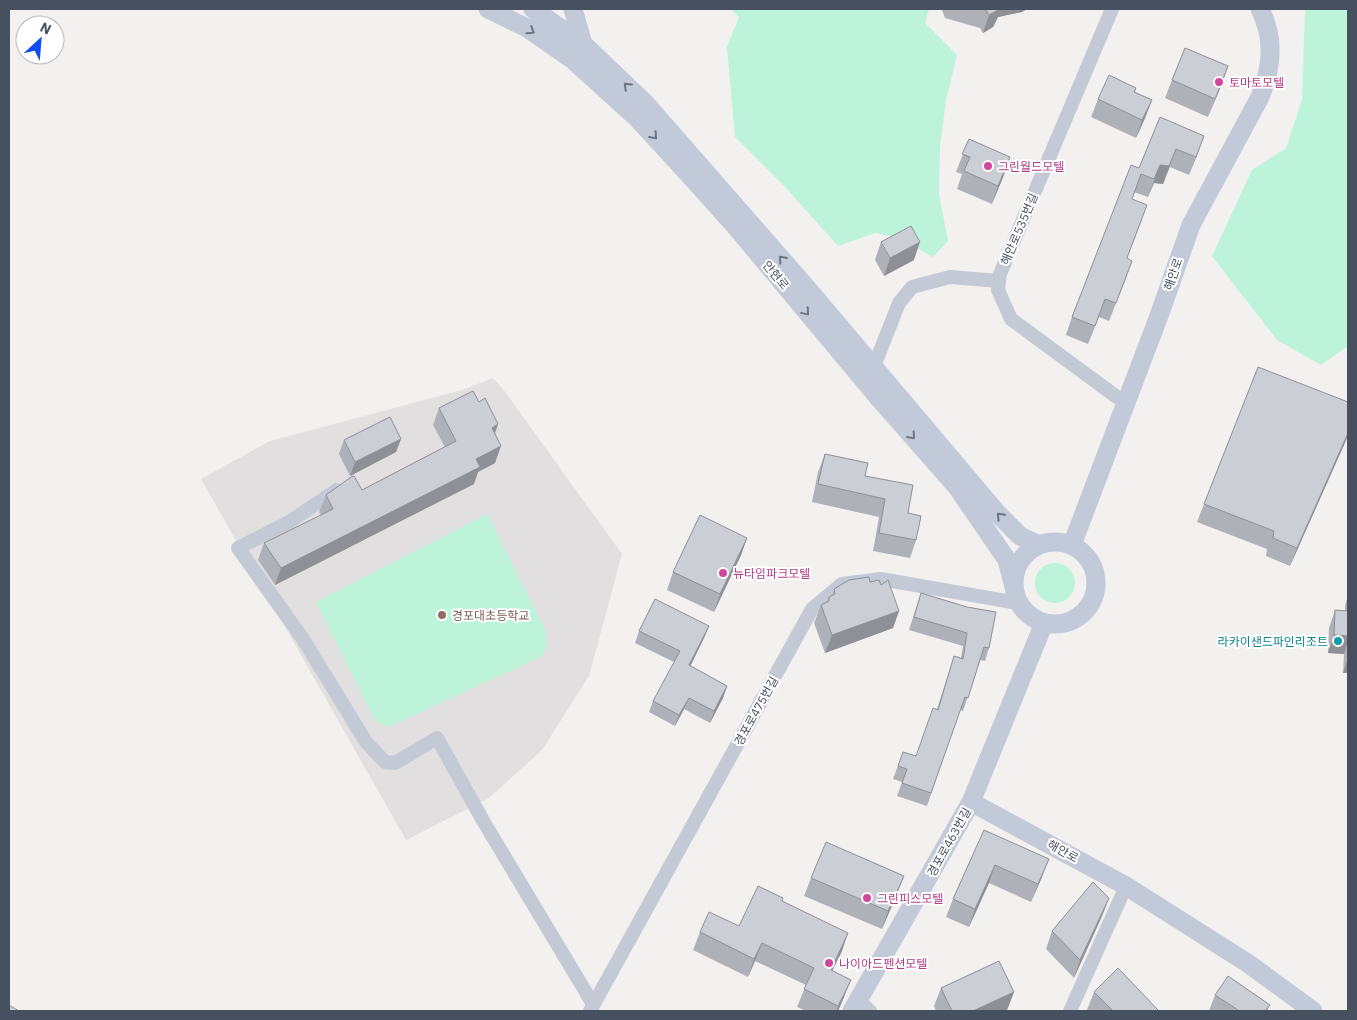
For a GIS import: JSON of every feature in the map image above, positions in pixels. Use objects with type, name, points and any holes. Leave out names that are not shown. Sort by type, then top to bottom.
[{"type":"street","name":"안현로","points":[[488,9],[527,28],[572,60],[644,126],[736,227],[877,396],[957,487],[1007,560],[1016,595]]},
{"type":"street","name":"안현로","points":[[533,9],[583,44],[646,104],[806,287],[873,369],[997,513],[1020,536],[1038,545]]},
{"type":"street","points":[[573,9],[583,44]]},
{"type":"street","name":"해안로535번길","points":[[1112,9],[1000,274],[998,290],[1011,319],[1124,404]]},
{"type":"street","name":"해안로","points":[[1072,545],[1160,313],[1191,225],[1260,97],[1268,76],[1270,47],[1260,9]]},
{"type":"street","points":[[873,369],[900,303],[912,287],[950,277],[999,282]]},
{"type":"street","name":"경포로475번길","points":[[337,490],[289,522],[238,548],[303,639],[366,742],[385,762],[395,763],[437,738],[591,1008]]},
{"type":"street","points":[[1061,542],[1072,545],[1084,553],[1092,564],[1096,577],[1096,590],[1092,603],[1083,614],[1071,622],[1058,625],[1034,619],[1025,612],[1016,595],[1014,574],[1019,562],[1038,545],[1061,542]]},
{"type":"street","name":"경포로475번길","points":[[591,1008],[812,609],[842,584],[881,579],[1016,595]]},
{"type":"street","points":[[971,802],[1044,623]]},
{"type":"street","name":"해안로","points":[[971,802],[1126,886],[1249,964],[1313,1011]]},
{"type":"street","name":"경포로463번길","points":[[860,1008],[971,802]]},
{"type":"street","points":[[1070,1011],[1126,886]]},
{"type":"shaded area","name":"경포대초등학교","points":[[493,378],[503,389],[622,554],[589,676],[542,750],[489,798],[406,840],[201,479],[270,441],[462,390]]},
{"type":"green space","points":[[731,9],[929,9],[925,23],[957,55],[946,100],[940,147],[939,194],[948,241],[933,257],[900,238],[875,233],[838,246],[786,188],[735,137],[727,47],[739,17]]},
{"type":"green space","points":[[1305,9],[1348,9],[1348,346],[1321,365],[1277,340],[1212,256],[1252,170],[1286,148],[1302,100]]},
{"type":"green space","points":[[487,514],[545,629],[547,644],[542,656],[388,727],[376,722],[316,602]]},
{"type":"green space","points":[[1051,563],[1059,563],[1066,566],[1072,572],[1075,583],[1072,594],[1066,600],[1059,603],[1051,603],[1044,600],[1038,594],[1035,587],[1035,579],[1038,572],[1044,566]]},
{"type":"building","points":[[981,9],[1000,9],[989,15],[986,10]]},
{"type":"building","points":[[1185,48],[1228,66],[1215,99],[1172,80]]},
{"type":"building","points":[[1109,75],[1136,88],[1134,92],[1152,100],[1142,120],[1098,99]]},
{"type":"building","points":[[1160,117],[1204,136],[1196,157],[1176,149],[1169,166],[1160,165],[1154,179],[1141,174],[1132,199],[1147,205],[1127,258],[1132,261],[1116,303],[1105,299],[1095,326],[1072,317],[1131,165],[1139,168]]},
{"type":"building","points":[[969,139],[1010,157],[998,186],[964,171],[970,157],[962,154]]},
{"type":"building","points":[[911,226],[920,242],[890,258],[881,242]]},
{"type":"building","points":[[1258,367],[1348,402],[1348,433],[1297,548],[1273,538],[1274,531],[1204,504]]},
{"type":"building","points":[[473,391],[479,402],[485,398],[498,424],[492,428],[501,446],[476,459],[480,467],[281,568],[264,543],[333,509],[326,495],[351,477],[354,476],[362,490],[456,441],[439,408]]},
{"type":"building","points":[[390,417],[401,439],[355,462],[344,440]]},
{"type":"building","points":[[825,454],[868,463],[865,476],[913,485],[908,513],[921,516],[916,540],[879,533],[885,499],[818,484]]},
{"type":"building","points":[[700,515],[747,538],[720,594],[673,572]]},
{"type":"building","points":[[869,577],[870,582],[879,580],[881,585],[888,580],[899,611],[832,635],[821,605],[829,601],[829,597],[835,594],[834,589],[849,580]]},
{"type":"building","points":[[921,593],[967,607],[996,612],[989,648],[984,647],[968,698],[965,697],[931,793],[902,783],[907,769],[898,766],[903,752],[916,756],[933,708],[938,710],[954,656],[963,659],[967,633],[914,617]]},
{"type":"building","points":[[655,599],[709,626],[689,665],[727,686],[714,711],[689,698],[679,715],[653,701],[680,651],[639,631]]},
{"type":"building","points":[[1335,610],[1348,611],[1348,636],[1334,635]]},
{"type":"building","points":[[984,830],[1049,859],[1038,884],[995,865],[975,909],[953,899]]},
{"type":"building","points":[[826,842],[904,876],[888,911],[811,878]]},
{"type":"building","points":[[1093,882],[1109,898],[1080,960],[1052,931]]},
{"type":"building","points":[[758,886],[783,898],[782,901],[848,933],[831,970],[851,980],[838,1006],[804,989],[814,968],[762,943],[754,959],[700,932],[709,912],[739,926]]},
{"type":"building","points":[[999,961],[1014,992],[973,1011],[952,1011],[941,988]]},
{"type":"building","points":[[1118,968],[1159,1011],[1113,1011],[1094,992]]},
{"type":"building","points":[[1228,976],[1270,1005],[1265,1011],[1238,1011],[1215,995]]},
{"type":"building","points":[[9,1005],[19,1011],[9,1011]]},
{"type":"place","name":"토마토모텔","points":[[1219,82]]},
{"type":"place","name":"그린월드모텔","points":[[988,166]]},
{"type":"place","name":"뉴타임파크모텔","points":[[723,573]]},
{"type":"place","name":"경포대초등학교","points":[[442,615]]},
{"type":"place","name":"라카이샌드파인리조트","points":[[1338,641]]},
{"type":"place","name":"그린피스모텔","points":[[867,898]]},
{"type":"place","name":"나이아드펜션모텔","points":[[829,963]]}]
